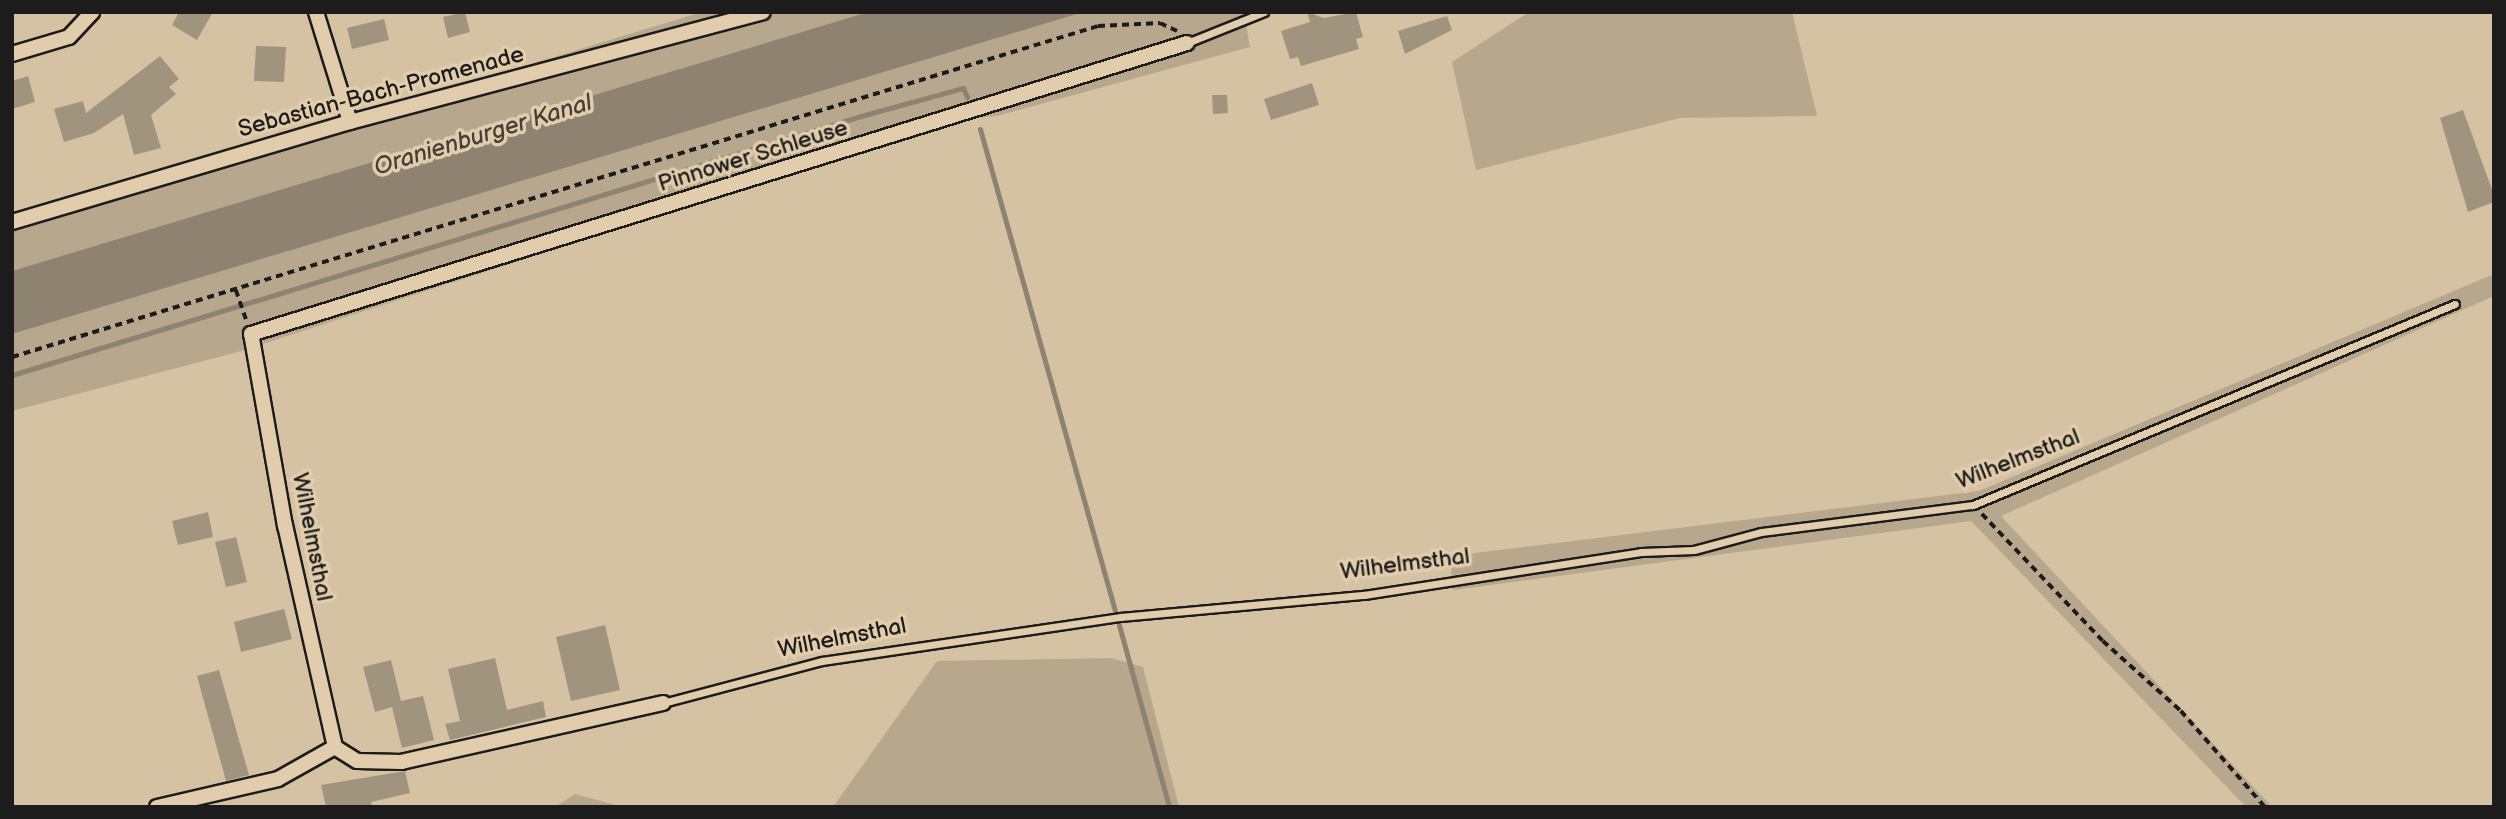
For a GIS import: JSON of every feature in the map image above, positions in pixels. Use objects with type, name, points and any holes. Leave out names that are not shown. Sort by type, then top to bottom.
[{"type":"street","points":[[12,54],[69,37],[92,12]]},
{"type":"street","points":[[316,12],[350,122]]},
{"type":"street","name":"Sebastian-Bach-Promenade","points":[[12,222],[350,122],[763,12]]},
{"type":"street","name":"Pinnower Schleuse","points":[[251,334],[1188,43]]},
{"type":"street","name":"Wilhelmsthal","points":[[251,334],[248,345],[285,526],[335,747],[357,761],[402,762],[663,703]]},
{"type":"street","points":[[157,807],[278,779],[335,747]]},
{"type":"lane","name":"Pinnower Schleuse","points":[[1188,43],[1264,12]]},
{"type":"lane","name":"Wilhelmsthal","points":[[663,703],[822,661],[1121,617],[1364,595],[1629,554],[1694,550],[1761,532],[1973,505],[2455,304]]},
{"type":"path","points":[[12,357],[1098,26],[1160,23],[1188,43]]},
{"type":"path","points":[[236,290],[251,334]]},
{"type":"path","points":[[1973,505],[2103,641],[2181,710],[2265,807]]},
{"type":"shaded area","points":[[702,12],[868,12],[12,271],[12,222]]},
{"type":"shaded area","points":[[1084,12],[1244,12],[1250,47],[997,116],[953,120],[238,352],[12,411],[12,334]]},
{"type":"shaded area","points":[[1529,12],[1792,12],[1817,116],[1680,118],[1476,170],[1452,62]]},
{"type":"shaded area","points":[[2494,274],[2494,296],[2001,516],[2272,807],[2246,807],[1971,521],[1453,590],[1450,556],[1979,491]]},
{"type":"shaded area","points":[[1111,658],[1143,667],[1179,807],[833,807],[937,661]]},
{"type":"shaded area","points":[[575,794],[623,807],[555,807]]},
{"type":"water","name":"Oranienburger Kanal","points":[[868,12],[1084,12],[12,334],[12,271]]},
{"type":"building","points":[[179,12],[213,12],[197,40],[172,25]]},
{"type":"building","points":[[465,12],[470,32],[448,38],[443,17]]},
{"type":"building","points":[[1307,12],[1324,18],[1356,12],[1363,37],[1356,39],[1359,49],[1301,66],[1298,57],[1290,59],[1281,31],[1310,22]]},
{"type":"building","points":[[1447,16],[1452,30],[1405,54],[1398,31]]},
{"type":"building","points":[[384,19],[389,40],[352,49],[347,28]]},
{"type":"building","points":[[256,46],[286,47],[284,82],[254,81]]},
{"type":"building","points":[[160,56],[179,79],[169,87],[176,94],[151,115],[161,148],[134,155],[123,114],[94,133],[64,142],[54,109],[83,101],[86,113]]},
{"type":"building","points":[[28,76],[35,102],[12,109],[12,81]]},
{"type":"building","points":[[1312,83],[1319,105],[1271,120],[1264,99]]},
{"type":"building","points":[[1212,95],[1227,95],[1228,113],[1213,114]]},
{"type":"building","points":[[2463,110],[2494,195],[2494,202],[2468,212],[2440,118]]},
{"type":"building","points":[[208,512],[213,537],[178,545],[172,521]]},
{"type":"building","points":[[236,537],[247,582],[226,587],[215,542]]},
{"type":"building","points":[[284,609],[292,639],[241,652],[234,622]]},
{"type":"building","points":[[605,625],[620,690],[571,701],[556,637]]},
{"type":"building","points":[[495,658],[507,710],[543,701],[546,717],[450,740],[445,724],[460,721],[448,669]]},
{"type":"building","points":[[391,660],[401,701],[423,696],[434,740],[402,748],[392,707],[375,712],[363,667]]},
{"type":"building","points":[[219,670],[249,775],[226,781],[197,676]]},
{"type":"building","points":[[405,771],[410,793],[371,802],[372,807],[326,807],[321,785]]},
{"type":"waterway","points":[[12,375],[861,116],[963,88],[967,97]]},
{"type":"waterway","points":[[980,129],[1115,611]]},
{"type":"waterway","points":[[1119,625],[1169,807]]}]
